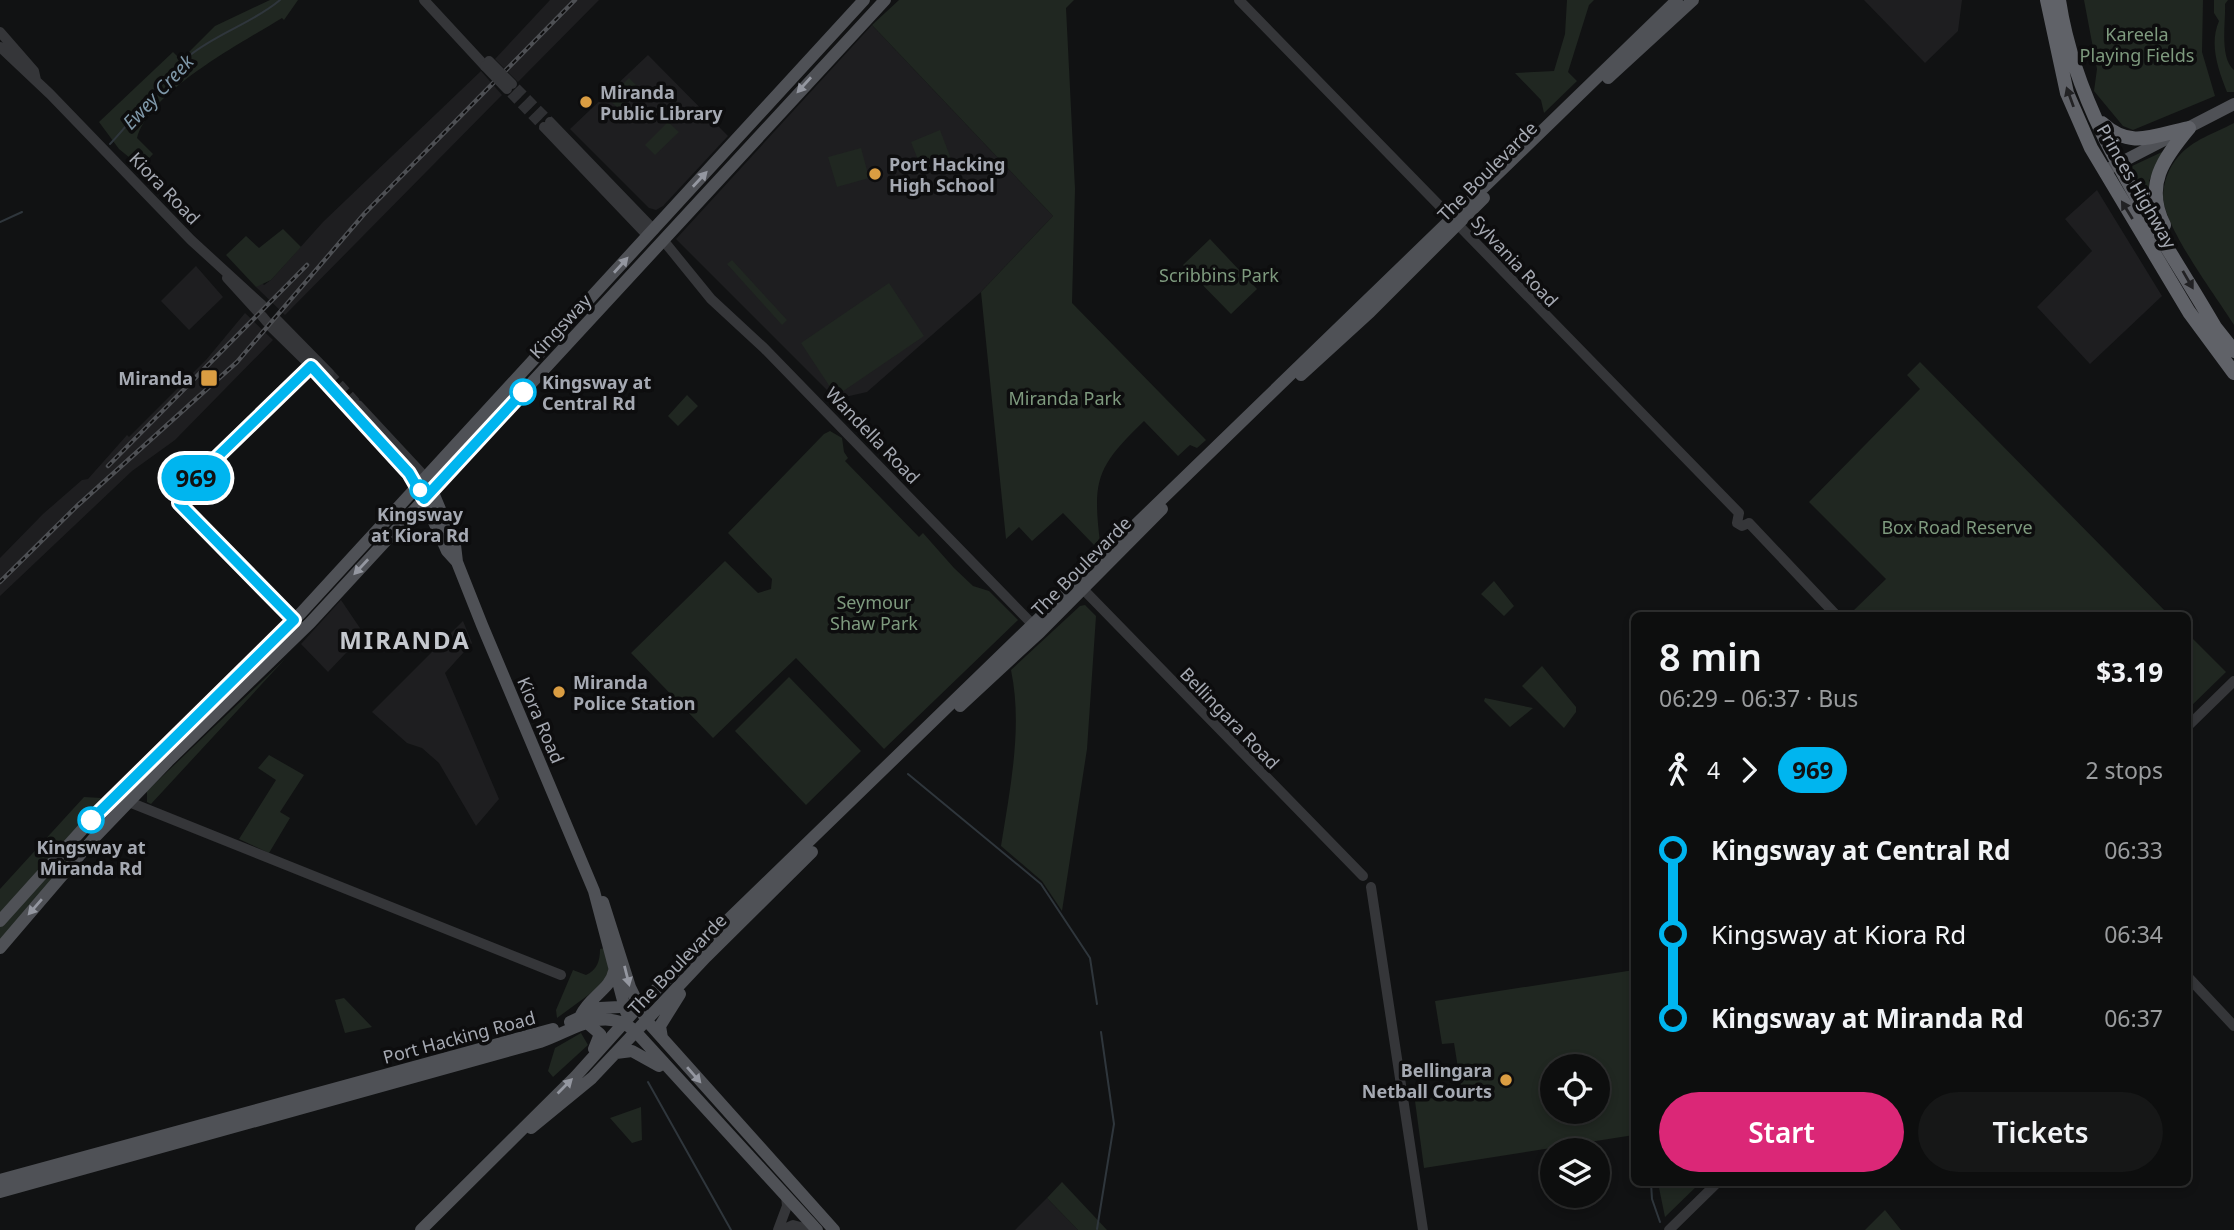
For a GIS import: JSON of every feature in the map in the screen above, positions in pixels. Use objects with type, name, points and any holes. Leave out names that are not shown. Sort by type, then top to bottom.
[{"type":"highway","name":"Princes Highway","points":[[2047,0],[2067,93],[2081,128],[2189,312],[2234,373]]},
{"type":"highway","name":"Princes Highway","points":[[2059,0],[2071,59],[2092,115],[2215,327],[2234,351]]},
{"type":"highway","points":[[2092,115],[2115,135],[2129,140],[2189,128]]},
{"type":"highway","points":[[2171,250],[2169,235],[2156,205],[2155,180],[2165,158],[2189,128]]},
{"type":"main road","name":"Kingsway","points":[[0,921],[55,856],[113,797],[211,702],[299,625],[428,494],[822,55],[864,0]]},
{"type":"main road","name":"Kingsway","points":[[822,55],[885,0]]},
{"type":"main road","name":"The Boulevarde","points":[[421,1230],[591,1059],[626,1016],[1370,312],[1455,220],[1677,0]]},
{"type":"main road","name":"The Boulevarde","points":[[1455,220],[1693,0]]},
{"type":"main road","points":[[2104,171],[2234,104]]},
{"type":"main road","name":"Kingsway","points":[[0,948],[129,802],[222,710],[299,625],[421,481],[656,238]]},
{"type":"main road","name":"Kiora Road","points":[[421,481],[455,545],[457,562],[594,891],[626,1016],[635,1031]]},
{"type":"main road","name":"The Boulevarde","points":[[495,1157],[575,1095],[709,954],[1036,627]]},
{"type":"main road","points":[[211,702],[222,710]]},
{"type":"main road","points":[[113,797],[129,802]]},
{"type":"main road","name":"Kiora Road","points":[[594,891],[608,914],[639,1006]]},
{"type":"main road","points":[[662,1038],[662,1023],[709,954]]},
{"type":"main road","points":[[591,1059],[601,1036],[597,1028],[584,1019],[587,1001],[611,982],[614,970]]},
{"type":"main road","points":[[639,1006],[646,1020],[834,1230]]},
{"type":"main road","name":"Port Hacking Road","points":[[0,1192],[83,1163],[540,1042],[584,1019],[626,1016]]},
{"type":"main road","points":[[635,1031],[814,1230]]},
{"type":"main road","points":[[613,1056],[630,1050],[668,1069]]},
{"type":"main road","points":[[726,1111],[740,1133],[796,1199],[796,1208]]},
{"type":"main road","name":"Port Hacking Road","points":[[0,1180],[83,1163]]},
{"type":"street","name":"Sylvania Road","points":[[1239,0],[1739,513],[1736,519],[1739,525],[1749,523],[1833,612]]},
{"type":"street","points":[[425,1],[430,3],[511,88]]},
{"type":"street","name":"Kiora Road","points":[[0,32],[34,71],[36,80]]},
{"type":"street","name":"Kiora Road","points":[[0,47],[36,80],[326,375]]},
{"type":"street","name":"Wandella Road","points":[[547,125],[681,264],[711,299],[764,348],[1036,627]]},
{"type":"street","name":"Kiora Road","points":[[355,408],[421,481]]},
{"type":"street","name":"Bellingara Road","points":[[1079,585],[1363,876],[1373,877],[1371,887],[1423,1230]]},
{"type":"street","points":[[2191,723],[2234,681]]},
{"type":"street","points":[[129,802],[561,975]]},
{"type":"street","points":[[2191,980],[2234,1026]]},
{"type":"street","points":[[1669,1230],[1714,1186]]},
{"type":"street","points":[[780,1230],[787,1206],[786,1196]]},
{"type":"street","points":[[780,1230],[796,1208]]},
{"type":"street","points":[[780,1230],[797,1225],[814,1230]]},
{"type":"shaded area","points":[[550,0],[599,0],[518,82],[495,59]]},
{"type":"shaded area","points":[[1864,0],[1962,0],[1958,31],[1925,63]]},
{"type":"shaded area","name":"Port Hacking High School","points":[[872,25],[1053,216],[981,292],[867,392],[836,399],[676,239]]},
{"type":"shaded area","points":[[648,55],[728,136],[663,206],[656,210],[649,208],[570,129]]},
{"type":"shaded area","points":[[481,71],[502,95],[285,315],[256,287],[261,282],[264,285],[271,280],[323,222]]},
{"type":"shaded area","points":[[2097,190],[2162,296],[2090,364],[2037,307],[2092,251],[2065,219]]},
{"type":"shaded area","points":[[196,266],[223,297],[189,330],[161,301]]},
{"type":"shaded area","points":[[245,313],[273,340],[175,440],[132,471],[0,596],[0,558],[43,514],[82,480],[88,479],[127,435],[129,437],[206,360]]},
{"type":"shaded area","points":[[341,600],[364,634],[328,672],[301,644]]},
{"type":"shaded area","points":[[463,621],[472,643],[445,673],[499,799],[476,826],[439,763],[422,748],[407,743],[372,712]]},
{"type":"shaded area","points":[[1047,1198],[1078,1230],[1015,1230]]},
{"type":"green space","points":[[270,0],[298,0],[284,20],[282,18],[221,55],[178,86],[160,103],[146,120],[137,138],[153,154],[141,167],[119,149],[99,122],[173,52],[181,60],[215,26]]},
{"type":"green space","name":"Miranda Park","points":[[899,0],[1074,0],[1066,8],[1075,189],[1072,303],[1206,440],[1197,448],[1190,445],[1178,456],[1144,421],[1117,450],[1102,474],[1097,502],[1100,542],[1095,546],[1063,513],[1032,541],[1019,527],[1006,539],[981,292],[1053,216],[872,25]]},
{"type":"green space","points":[[1567,0],[1594,0],[1589,5],[1568,72],[1577,81],[1544,113],[1541,100],[1515,73],[1554,71],[1565,34]]},
{"type":"green space","name":"Kareela Playing Fields","points":[[2084,0],[2203,0],[2202,52],[2215,96],[2133,130],[2123,126],[2094,91],[2097,69]]},
{"type":"green space","points":[[2214,0],[2228,0],[2225,4],[2224,39],[2226,57],[2234,70],[2234,92],[2227,92],[2216,56],[2215,39],[2219,21],[2214,13]]},
{"type":"green space","points":[[629,78],[640,89],[619,109],[608,99]]},
{"type":"green space","points":[[668,122],[679,132],[655,155],[645,145]]},
{"type":"green space","points":[[2234,123],[2234,325],[2172,226],[2163,197],[2169,170],[2184,151],[2197,141]]},
{"type":"green space","points":[[940,130],[951,159],[922,170],[911,142]]},
{"type":"green space","points":[[861,148],[869,178],[837,187],[828,157]]},
{"type":"green space","points":[[2162,152],[2149,181],[2149,203],[2130,167]]},
{"type":"green space","points":[[283,229],[301,247],[271,280],[256,287],[226,255],[246,236],[259,248]]},
{"type":"green space","name":"Scribbins Park","points":[[1210,239],[1257,289],[1231,314],[1183,265]]},
{"type":"green space","points":[[732,260],[787,320],[782,325],[727,264]]},
{"type":"green space","points":[[889,283],[924,336],[836,396],[801,343]]},
{"type":"green space","name":"Box Road Reserve","points":[[1920,362],[2166,612],[1854,612],[1886,579],[1809,502],[1920,389],[1907,375]]},
{"type":"green space","points":[[687,395],[698,406],[678,426],[668,416]]},
{"type":"green space","name":"Seymour Shaw Park","points":[[830,431],[842,438],[844,452],[848,458],[845,461],[919,537],[923,533],[973,586],[989,591],[1018,620],[884,749],[796,658],[713,738],[631,653],[725,561],[758,593],[771,589],[772,579],[728,533],[824,434]]},
{"type":"green space","points":[[1494,581],[1514,606],[1504,616],[1481,594]]},
{"type":"green space","points":[[1085,605],[1096,616],[1087,749],[1062,911],[1042,881],[1001,846],[1015,736],[1016,714],[1011,670],[1080,606]]},
{"type":"green space","points":[[2191,637],[2226,672],[2191,706]]},
{"type":"green space","points":[[285,659],[151,804],[147,802],[147,791]]},
{"type":"green space","points":[[1542,666],[1576,707],[1576,712],[1564,728],[1522,686]]},
{"type":"green space","points":[[789,677],[861,751],[806,805],[735,731]]},
{"type":"green space","points":[[1485,698],[1533,708],[1510,727],[1484,701]]},
{"type":"green space","points":[[269,755],[304,775],[280,812],[290,818],[269,853],[239,839],[276,780],[258,768]]},
{"type":"green space","points":[[84,797],[101,798],[99,811],[75,844],[84,851],[0,948],[0,889]]},
{"type":"green space","points":[[604,948],[611,973],[602,985],[557,1018],[556,1010],[573,970],[586,975],[593,971],[600,949]]},
{"type":"green space","name":"Bellingara Netball Courts","points":[[1631,970],[1631,1135],[1610,1139],[1540,1138],[1540,1150],[1424,1168],[1415,1101],[1462,1093],[1454,1043],[1442,1044],[1435,1001]]},
{"type":"green space","points":[[344,998],[372,1027],[345,1033],[335,1000]]},
{"type":"green space","points":[[581,1033],[588,1045],[553,1077],[548,1071],[555,1048]]},
{"type":"green space","points":[[641,1107],[642,1140],[632,1143],[610,1118]]},
{"type":"green space","points":[[1062,1182],[1107,1230],[1078,1230],[1047,1198]]},
{"type":"green space","points":[[1659,1186],[1697,1186],[1665,1217]]},
{"type":"green space","points":[[1885,1210],[1901,1230],[1865,1230]]},
{"type":"waterway","name":"Ewey Creek","points":[[110,144],[167,77],[189,56],[280,0]]},
{"type":"waterway","name":"Ewey Creek","points":[[0,222],[22,212]]},
{"type":"waterway","points":[[908,774],[1041,884],[1090,958],[1097,1004]]},
{"type":"waterway","points":[[1097,1229],[1114,1124],[1101,1032]]},
{"type":"waterway","points":[[648,1082],[731,1230]]},
{"type":"waterway","points":[[1651,1186],[1652,1199],[1660,1222]]},
{"type":"tunnel","points":[[516,88],[550,122]]},
{"type":"tunnel","points":[[511,93],[544,127]]},
{"type":"tunnel","points":[[329,373],[358,405]]},
{"type":"tunnel","points":[[323,378],[352,410]]},
{"type":"railway","points":[[0,582],[77,506],[237,362],[365,213],[575,0]]},
{"type":"railway","points":[[108,466],[307,265]]},
{"type":"bus line","name":"969","points":[[91,820],[294,620],[179,503],[177,499],[180,493],[311,366],[409,473],[424,499],[523,392]]},
{"type":"place","name":"Miranda Public Library","points":[[586,102]]},
{"type":"place","name":"Port Hacking High School","points":[[875,174]]},
{"type":"place","name":"Miranda","points":[[209,378]]},
{"type":"place","name":"Kingsway at Central Rd","points":[[523,392]]},
{"type":"place","name":"Kingsway at Kiora Rd","points":[[420,490]]},
{"type":"place","name":"Miranda Police Station","points":[[559,692]]},
{"type":"place","name":"Kingsway at Miranda Rd","points":[[91,820]]},
{"type":"place","name":"Bellingara Netball Courts","points":[[1506,1080]]},
{"type":"district","name":"MIRANDA","points":[[405,639]]}]
